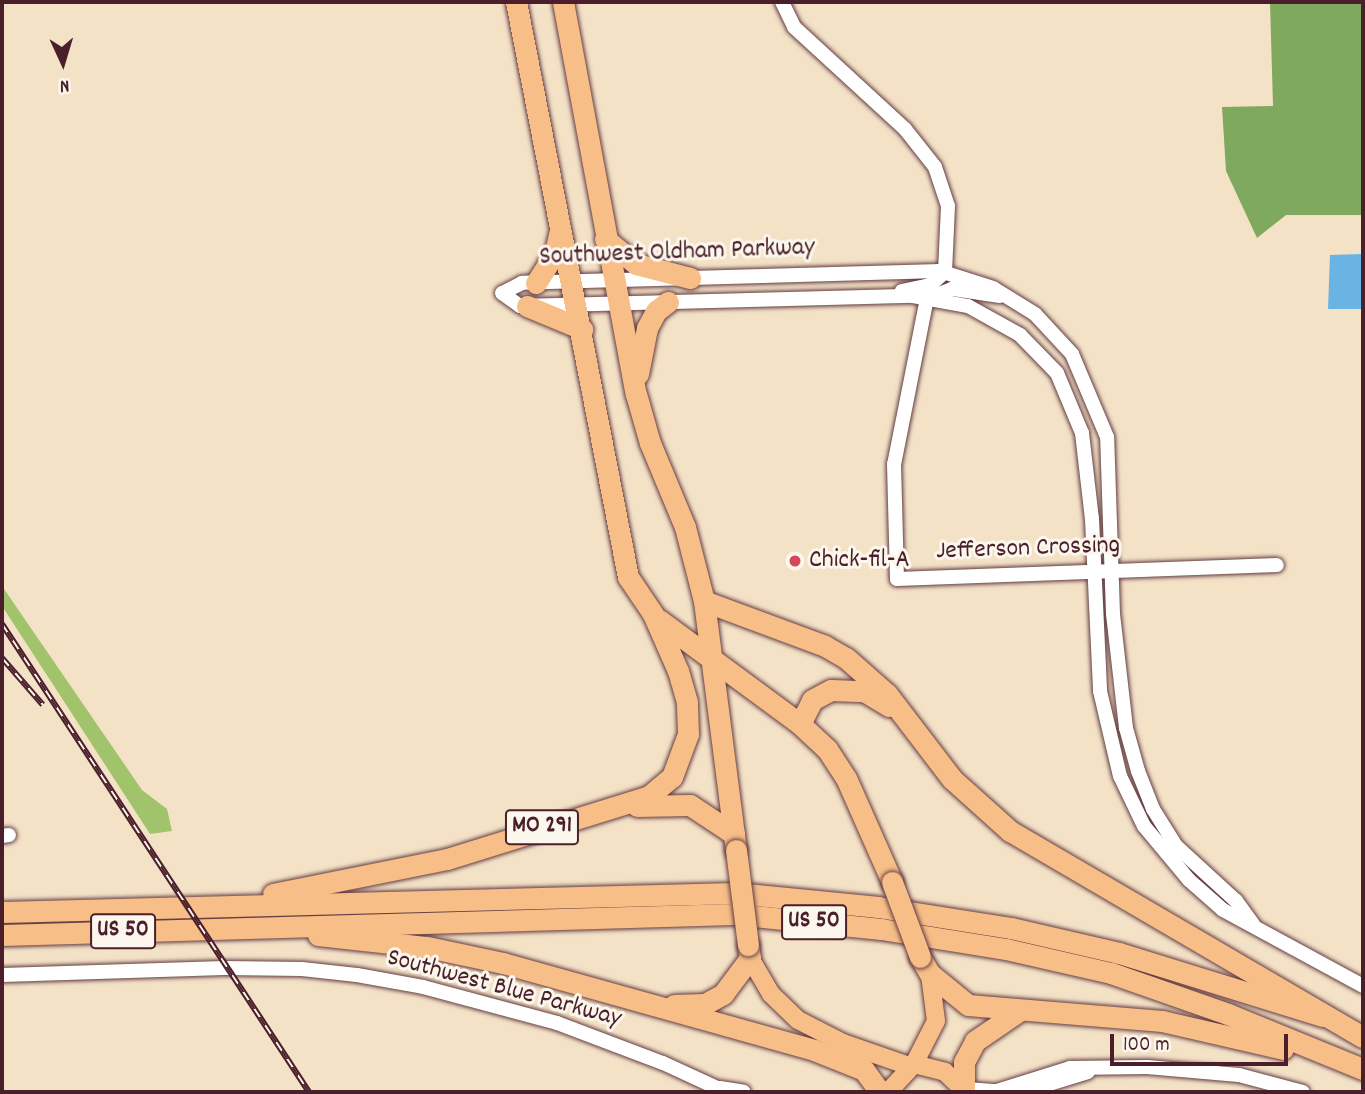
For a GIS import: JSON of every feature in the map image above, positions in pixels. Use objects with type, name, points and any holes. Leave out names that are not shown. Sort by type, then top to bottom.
[{"type":"highway","name":"MO 291","points":[[237,903],[318,882],[447,859],[649,796],[672,777],[688,734],[687,702],[678,671],[653,614],[628,577],[578,305],[516,2]]},
{"type":"highway","points":[[563,2],[617,304],[636,394],[650,443],[685,527],[704,601],[749,951],[732,986],[705,1004],[653,1005]]},
{"type":"highway","points":[[536,283],[555,252],[561,224]]},
{"type":"highway","points":[[605,239],[636,264],[690,278]]},
{"type":"highway","points":[[636,394],[647,328],[656,310],[668,302]]},
{"type":"highway","points":[[527,306],[582,329]]},
{"type":"highway","points":[[704,601],[835,652],[869,676],[910,721],[952,779],[1010,831],[1068,869],[1186,931],[1322,1016]]},
{"type":"highway","points":[[653,614],[800,724],[827,749],[846,778],[925,965],[968,1005],[1020,1011],[1107,1014],[1186,1025],[1363,1070]]},
{"type":"highway","points":[[800,724],[812,700],[839,688],[874,695],[910,721]]},
{"type":"highway","name":"MO 291","points":[[612,809],[671,802],[690,805],[735,842]]},
{"type":"highway","name":"US 50","points":[[2,912],[237,903],[736,893],[878,907],[1011,928],[1119,953],[1322,1016],[1363,1037]]},
{"type":"highway","name":"US 50","points":[[2,935],[734,914],[881,929],[1006,949],[1111,973],[1228,1014],[1363,1070]]},
{"type":"highway","points":[[243,926],[427,947],[653,1005],[851,1063],[873,1078],[880,1092]]},
{"type":"highway","points":[[965,1090],[964,1062],[975,1041],[994,1024],[1020,1011]]},
{"type":"main road","points":[[749,951],[771,994],[798,1020],[843,1043],[911,1065],[945,1072],[965,1090]]},
{"type":"main road","points":[[888,1092],[911,1065],[936,1021],[925,965]]},
{"type":"street","points":[[782,2],[794,27],[905,129],[935,167],[948,206],[945,272],[930,285],[886,295]]},
{"type":"street","name":"Southwest Oldham Parkway","points":[[1253,924],[1236,901],[1176,846],[1153,809],[1133,758],[1123,703],[1112,570],[1110,463],[1098,407],[1056,332],[1011,297],[945,272],[889,270],[523,283],[502,293],[520,306],[886,295],[927,298],[968,306],[1006,326],[1042,355],[1063,382],[1082,433],[1093,519],[1100,691],[1116,763],[1134,807],[1164,854],[1216,904],[1363,986]]},
{"type":"street","points":[[927,298],[952,289],[1011,297]]},
{"type":"street","name":"Jefferson Crossing","points":[[927,298],[894,464],[897,579],[1277,565]]},
{"type":"street","points":[[1116,763],[1133,758]]},
{"type":"street","name":"Southwest Blue Parkway","points":[[2,975],[224,968],[302,969],[423,987],[557,1023],[723,1090],[744,1092]]},
{"type":"street","points":[[965,1090],[996,1091],[1070,1068],[1198,1068],[1303,1092]]},
{"type":"street","points":[[1024,1092],[1099,1068]]},
{"type":"green space","points":[[1270,2],[1363,2],[1363,215],[1286,215],[1257,238],[1226,171],[1222,107],[1273,106]]},
{"type":"green space","points":[[2,586],[142,790],[167,809],[172,831],[150,834],[2,606]]},
{"type":"water","points":[[1363,254],[1363,309],[1328,309],[1330,255]]},
{"type":"railway","points":[[2,624],[309,1092]]},
{"type":"railway","points":[[2,658],[43,705]]},
{"type":"place","name":"Chick-fil-A","points":[[795,561]]}]
